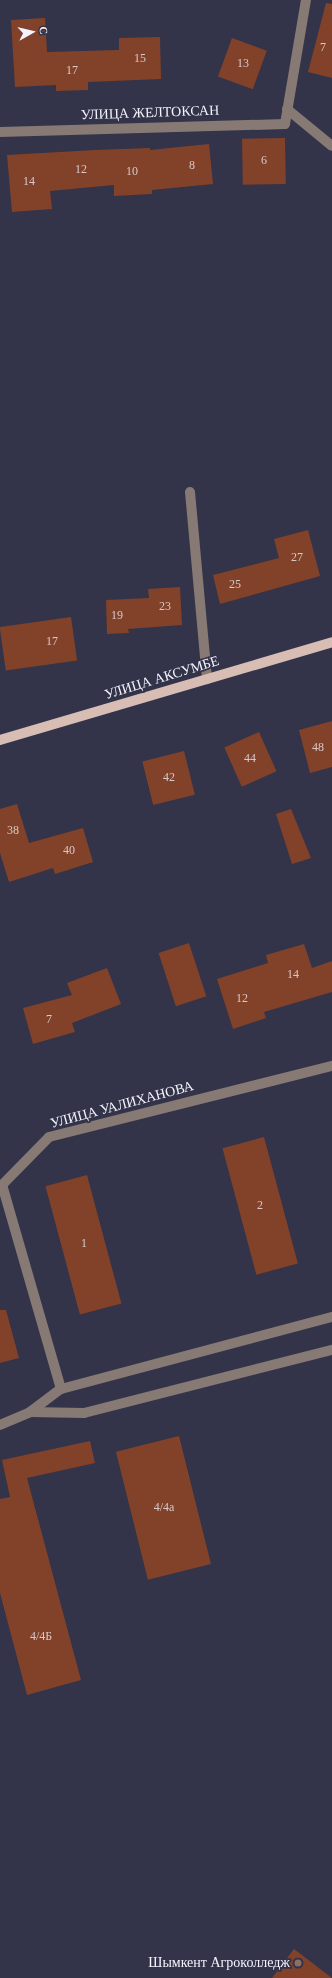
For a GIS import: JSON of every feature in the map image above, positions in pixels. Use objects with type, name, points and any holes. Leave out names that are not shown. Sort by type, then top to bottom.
[{"type":"main road","name":"УЛИЦА АКСУМБЕ","points":[[0,740],[332,642]]},
{"type":"street","name":"УЛИЦА ЖЕЛТОКСАН","points":[[0,132],[285,124],[306,0]]},
{"type":"street","points":[[288,109],[332,146]]},
{"type":"street","points":[[190,492],[207,679]]},
{"type":"street","name":"УЛИЦА УАЛИХАНОВА","points":[[60,1389],[2,1185],[49,1137],[332,1066]]},
{"type":"street","points":[[0,1425],[30,1412],[60,1389],[332,1317]]},
{"type":"street","points":[[30,1412],[84,1413],[332,1350]]},
{"type":"building","points":[[326,3],[332,4],[332,78],[308,72]]},
{"type":"building","points":[[45,18],[47,52],[119,50],[119,38],[160,37],[161,79],[88,82],[88,90],[56,91],[56,85],[15,87],[11,20]]},
{"type":"building","points":[[232,38],[267,51],[253,89],[218,77]]},
{"type":"building","points":[[285,138],[286,184],[243,185],[242,139]]},
{"type":"building","points":[[209,144],[213,184],[152,190],[152,194],[114,196],[114,185],[50,191],[52,209],[12,212],[7,155],[150,148],[150,150]]},
{"type":"building","points":[[308,530],[320,576],[220,604],[213,575],[279,558],[274,539]]},
{"type":"building","points":[[180,587],[182,625],[128,629],[129,633],[107,634],[106,600],[149,598],[148,589]]},
{"type":"building","points":[[71,617],[77,661],[6,671],[0,627]]},
{"type":"building","points":[[332,721],[332,767],[310,773],[299,730]]},
{"type":"building","points":[[259,732],[276,771],[242,787],[224,747]]},
{"type":"building","points":[[184,751],[195,795],[153,805],[142,761]]},
{"type":"building","points":[[17,804],[29,843],[83,828],[93,862],[55,874],[53,868],[9,882],[0,853],[0,809]]},
{"type":"building","points":[[291,809],[311,858],[292,864],[276,814]]},
{"type":"building","points":[[189,943],[206,996],[176,1006],[159,953]]},
{"type":"building","points":[[304,944],[312,968],[332,961],[332,992],[264,1012],[266,1018],[233,1029],[217,979],[268,963],[266,955]]},
{"type":"building","points":[[107,968],[121,1004],[72,1023],[75,1032],[33,1044],[23,1008],[72,995],[67,983]]},
{"type":"building","points":[[264,1137],[298,1264],[256,1275],[222,1148]]},
{"type":"building","points":[[87,1175],[121,1303],[80,1315],[45,1186]]},
{"type":"building","points":[[0,1310],[6,1310],[19,1358],[0,1363]]},
{"type":"building","points":[[179,1436],[211,1564],[148,1580],[116,1452]]},
{"type":"building","points":[[90,1441],[95,1463],[27,1478],[81,1680],[27,1695],[0,1593],[0,1499],[10,1497],[2,1460]]},
{"type":"building","name":"Шымкент Агроколледж","points":[[294,1949],[332,1978],[272,1978]]},
{"type":"place","name":"Шымкент Агроколледж","points":[[298,1963]]}]
